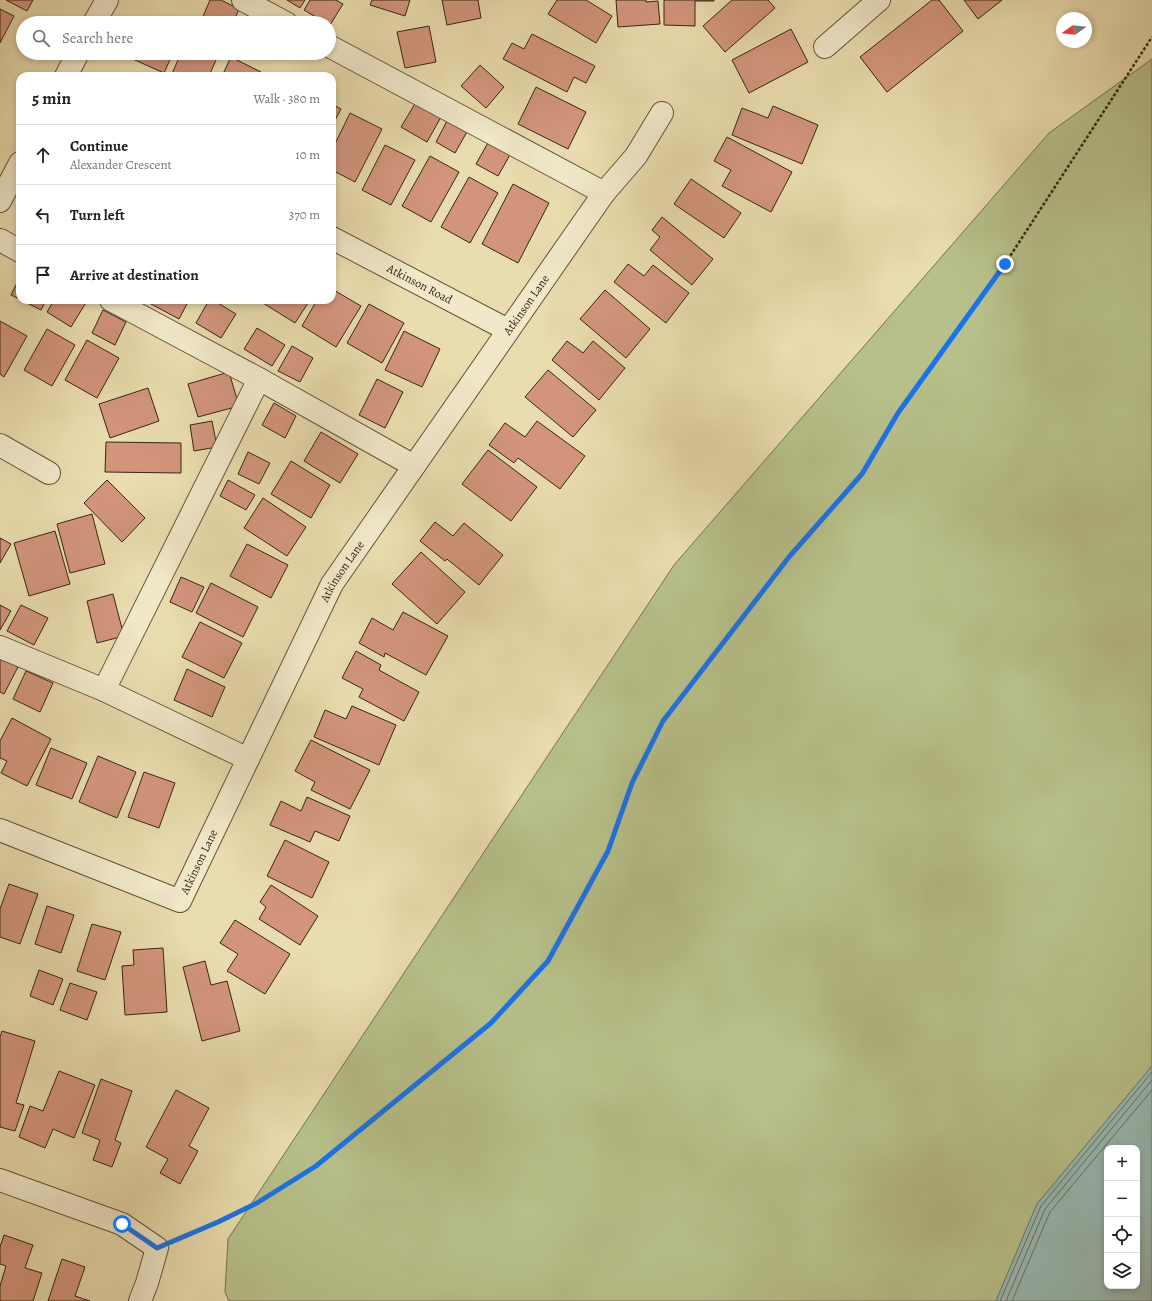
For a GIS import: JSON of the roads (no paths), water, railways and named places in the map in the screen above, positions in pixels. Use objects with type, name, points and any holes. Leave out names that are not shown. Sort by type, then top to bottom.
[{"type":"street","points":[[98,16],[107,0]]},
{"type":"street","points":[[243,0],[273,16]]},
{"type":"street","points":[[824,47],[879,0]]},
{"type":"street","points":[[336,50],[604,193]]},
{"type":"street","points":[[68,72],[74,60]]},
{"type":"street","name":"Atkinson Lane","points":[[0,830],[180,901],[332,584],[604,193],[636,156],[662,113]]},
{"type":"street","points":[[0,201],[16,171]]},
{"type":"street","points":[[0,240],[16,249]]},
{"type":"street","name":"Atkinson Road","points":[[336,240],[508,330]]},
{"type":"street","points":[[118,304],[258,379],[414,466]]},
{"type":"street","points":[[104,690],[258,379]]},
{"type":"street","points":[[0,445],[49,473]]},
{"type":"street","points":[[0,647],[104,690],[248,759]]},
{"type":"street","points":[[0,1180],[122,1224],[157,1248],[147,1284],[140,1301]]},
{"type":"water","points":[[1152,1066],[1152,1301],[996,1301],[1037,1204]]}]
